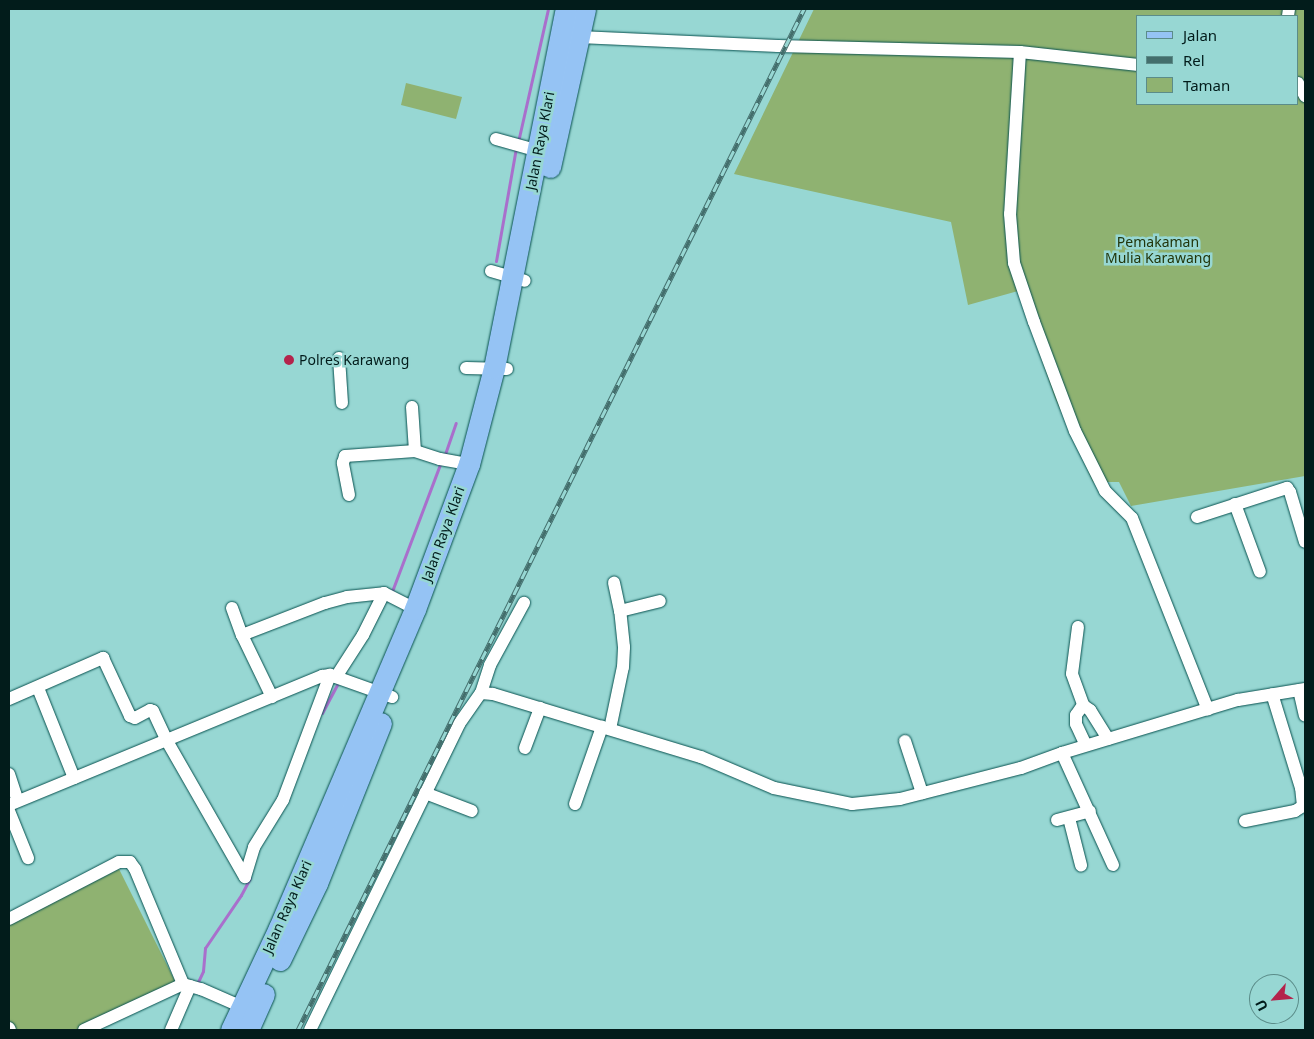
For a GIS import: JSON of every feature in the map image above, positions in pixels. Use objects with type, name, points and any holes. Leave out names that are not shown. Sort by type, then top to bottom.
[{"type":"main road","name":"Jalan Raya Klari","points":[[507,276],[532,149],[569,24],[585,9]]},
{"type":"main road","name":"Jalan Raya Klari","points":[[248,1030],[317,882],[469,464],[484,368],[569,24]]},
{"type":"main road","name":"Jalan Raya Klari","points":[[231,1030],[448,562],[483,468],[484,368]]},
{"type":"street","points":[[569,24],[792,46],[1020,52],[1136,65]]},
{"type":"street","points":[[1020,52],[1010,214],[1014,263],[1075,431],[1105,491],[1132,518],[1208,710]]},
{"type":"street","points":[[1299,85],[1305,96]]},
{"type":"street","points":[[501,140],[532,149]]},
{"type":"street","points":[[339,358],[342,403]]},
{"type":"street","points":[[412,407],[415,451]]},
{"type":"street","points":[[349,495],[343,463],[345,456],[415,451],[443,460],[469,464]]},
{"type":"street","points":[[1197,517],[1282,489],[1289,490],[1305,542]]},
{"type":"street","points":[[1236,504],[1260,572]]},
{"type":"street","points":[[575,804],[606,728],[623,668],[624,647],[620,611],[614,583]]},
{"type":"street","points":[[242,636],[324,603],[347,597],[388,596],[415,609]]},
{"type":"street","points":[[9,699],[38,688],[103,658],[130,716],[135,718],[152,710],[167,741],[245,878],[254,847],[283,800],[335,677],[388,596]]},
{"type":"street","points":[[620,611],[660,601]]},
{"type":"street","points":[[310,1030],[459,724],[481,693],[490,665],[524,603]]},
{"type":"street","points":[[232,608],[242,636],[272,697]]},
{"type":"street","points":[[1078,627],[1072,674],[1083,705],[1090,710],[1108,740]]},
{"type":"street","points":[[9,774],[14,803],[272,697],[335,677],[385,695]]},
{"type":"street","points":[[38,688],[74,778]]},
{"type":"street","points":[[481,693],[493,694],[700,757],[774,788],[852,804],[900,799],[1021,768],[1086,745],[1238,700],[1302,689],[1305,715]]},
{"type":"street","points":[[1244,821],[1295,811],[1303,806],[1300,788],[1272,694]]},
{"type":"street","points":[[1083,705],[1076,716],[1076,724],[1086,745]]},
{"type":"street","points":[[525,748],[540,708]]},
{"type":"street","points":[[905,741],[922,793]]},
{"type":"street","points":[[1062,753],[1090,811],[1112,865]]},
{"type":"street","points":[[425,793],[472,811]]},
{"type":"street","points":[[9,811],[28,858]]},
{"type":"street","points":[[1081,865],[1063,819],[1090,811]]},
{"type":"street","points":[[9,919],[119,862],[130,862],[135,868],[192,987],[242,1007]]},
{"type":"street","points":[[84,1030],[192,987]]},
{"type":"street","points":[[171,1030],[192,987]]},
{"type":"green space","name":"Pemakaman Mulia Karawang","points":[[814,9],[1305,9],[1305,476],[1131,506],[1119,482],[1093,482],[1055,398],[1018,291],[968,305],[951,222],[734,174]]},
{"type":"green space","points":[[406,83],[462,97],[456,119],[401,105]]},
{"type":"green space","points":[[119,869],[176,983],[79,1030],[10,1030],[9,925]]},
{"type":"waterway","points":[[518,142],[548,9]]},
{"type":"waterway","points":[[496,261],[516,148]]},
{"type":"waterway","points":[[444,457],[456,423]]},
{"type":"waterway","points":[[391,594],[441,462]]},
{"type":"waterway","points":[[322,713],[339,681]]},
{"type":"waterway","points":[[197,984],[203,971],[205,948],[241,895],[250,878]]},
{"type":"railway","points":[[298,1030],[804,9]]},
{"type":"place","name":"Polres Karawang","points":[[289,360]]}]
